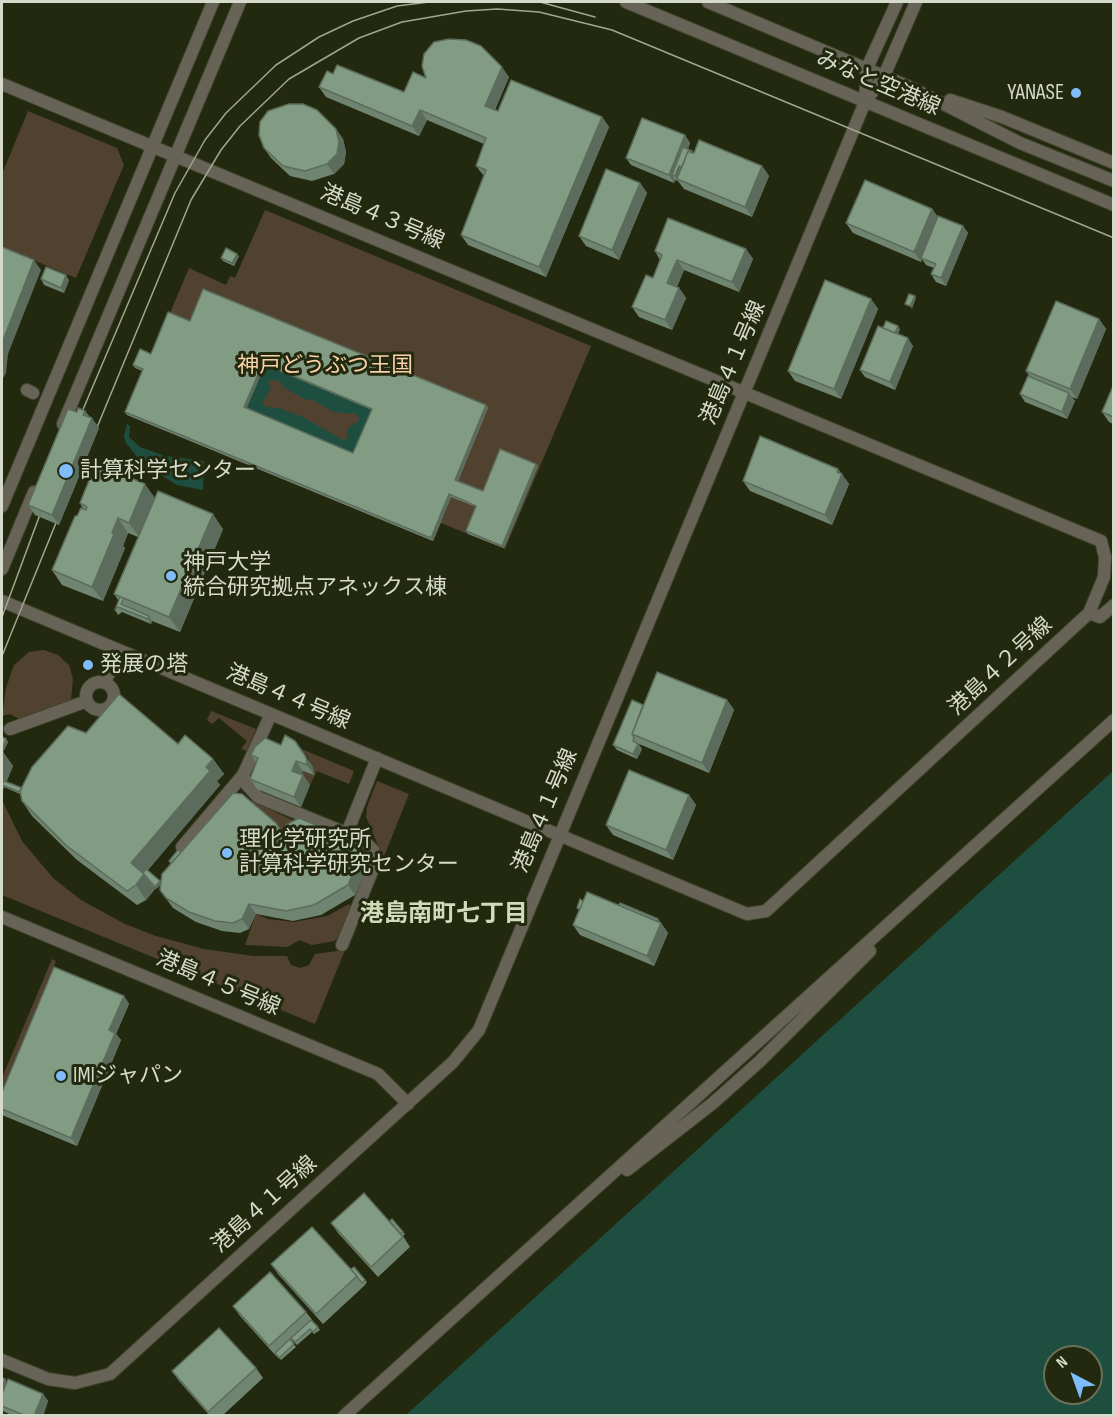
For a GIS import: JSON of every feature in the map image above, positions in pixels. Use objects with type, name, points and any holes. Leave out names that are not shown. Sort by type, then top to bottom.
[{"type":"street","points":[[2,506],[213,2]]},
{"type":"street","points":[[56,438],[240,2]]},
{"type":"street","name":"みなと空港線","points":[[626,2],[1113,205]]},
{"type":"street","name":"みなと空港線","points":[[708,2],[867,68],[912,88],[1020,143],[1113,181]]},
{"type":"street","points":[[865,102],[867,68],[897,2]]},
{"type":"street","name":"港島４１号線","points":[[2,1360],[57,1380],[75,1383],[110,1374],[408,1104],[453,1062],[479,1030],[865,102],[884,76],[916,2]]},
{"type":"street","name":"港島４３号線","points":[[2,84],[176,154],[745,393]]},
{"type":"street","points":[[912,88],[1002,117],[1113,163]]},
{"type":"street","name":"港島４２号線","points":[[558,836],[737,911],[747,914],[766,911],[1089,613],[1104,577],[1105,557],[1101,541],[745,393]]},
{"type":"street","points":[[2,569],[38,482]]},
{"type":"street","name":"港島４４号線","points":[[2,602],[558,836]]},
{"type":"street","points":[[1089,613],[1100,617],[1113,605]]},
{"type":"street","points":[[105,682],[119,651]]},
{"type":"street","points":[[97,682],[105,682],[114,692],[112,705],[105,710],[96,710],[87,701],[90,686],[97,682]]},
{"type":"street","points":[[10,729],[87,701]]},
{"type":"street","points":[[182,847],[243,775],[271,714]]},
{"type":"street","points":[[344,1416],[1113,720]]},
{"type":"street","points":[[347,833],[377,758]]},
{"type":"street","points":[[243,775],[247,785],[258,797],[367,842],[375,859],[342,945]]},
{"type":"street","name":"港島４５号線","points":[[2,917],[378,1074],[408,1104]]},
{"type":"green space","points":[[28,111],[117,148],[124,165],[76,278],[2,247],[2,174]]},
{"type":"green space","name":"神戸どうぶつ王国","points":[[265,210],[591,346],[505,549],[441,523],[433,541],[127,415],[145,372],[135,368],[141,352],[152,356],[189,268],[226,285],[230,276],[235,278]]},
{"type":"green space","points":[[44,650],[58,655],[69,665],[73,679],[71,700],[19,719],[10,714],[2,716],[6,688],[14,665],[29,652]]},
{"type":"green space","points":[[211,711],[256,729],[247,751],[241,749],[247,741],[219,718],[212,724],[207,720]]},
{"type":"green space","points":[[299,748],[354,771],[349,784],[317,771],[310,785],[299,781],[303,771],[314,774],[307,755]]},
{"type":"green space","points":[[377,781],[409,794],[381,864],[378,845],[366,817],[367,807]]},
{"type":"green space","points":[[255,799],[265,807],[302,825],[286,835],[249,804]]},
{"type":"green space","points":[[2,800],[22,841],[53,878],[81,900],[125,924],[156,936],[204,949],[253,956],[287,956],[291,965],[300,968],[309,965],[315,954],[345,950],[315,1024],[2,895]]},
{"type":"green space","points":[[349,904],[352,909],[341,935],[334,941],[312,945],[299,940],[288,947],[245,945],[256,914],[268,919],[294,922],[327,916]]},
{"type":"green space","points":[[52,959],[56,961],[2,1090],[2,1078]]},
{"type":"water","points":[[265,365],[374,411],[355,456],[246,410]],"holes":[[[268,380],[279,381],[285,388],[306,400],[311,399],[334,412],[356,414],[360,420],[348,428],[347,438],[343,440],[303,417],[279,408],[266,407],[262,403],[271,389]]]},
{"type":"water","points":[[127,424],[130,426],[129,437],[140,447],[165,456],[204,461],[203,490],[177,485],[142,463],[126,443],[124,437]]},
{"type":"water","points":[[1113,771],[1113,1415],[406,1415]]},
{"type":"building","points":[[449,39],[466,40],[481,46],[502,67],[485,106],[498,111],[511,80],[602,117],[539,267],[461,235],[486,170],[476,166],[486,138],[420,110],[412,126],[319,87],[327,71],[333,74],[337,65],[404,92],[413,72],[426,78],[422,66],[424,54],[434,42]]},
{"type":"building","points":[[289,104],[303,104],[317,110],[336,129],[339,142],[337,154],[327,164],[305,171],[283,166],[264,148],[259,135],[260,122],[268,111]]},
{"type":"building","points":[[642,118],[685,135],[669,175],[626,158]]},
{"type":"building","points":[[699,140],[762,166],[745,207],[677,179],[688,151],[694,153]]},
{"type":"building","points":[[683,147],[692,153],[688,151],[682,167],[679,166],[675,176],[672,175]]},
{"type":"building","points":[[606,169],[640,183],[612,250],[579,236]]},
{"type":"building","points":[[865,180],[932,209],[914,252],[846,223]]},
{"type":"building","points":[[938,216],[963,226],[941,278],[931,274],[936,264],[921,258]]},
{"type":"building","points":[[668,218],[746,249],[732,282],[677,260],[667,283],[679,288],[665,320],[632,307],[646,275],[653,278],[662,255],[655,251]]},
{"type":"building","points":[[2,247],[34,260],[2,343]]},
{"type":"building","points":[[226,248],[237,254],[232,263],[221,258]]},
{"type":"building","points":[[46,267],[66,275],[61,288],[41,279]]},
{"type":"building","points":[[825,280],[871,299],[834,389],[788,371]]},
{"type":"building","points":[[203,289],[486,405],[455,480],[483,491],[500,449],[536,464],[502,546],[466,531],[476,506],[449,494],[431,538],[125,412],[143,369],[133,365],[140,349],[151,354],[168,312],[190,321]],"holes":[[[263,363],[372,409],[353,453],[244,407]]]},
{"type":"building","points":[[909,294],[915,296],[910,306],[905,304]]},
{"type":"building","points":[[1056,301],[1099,319],[1070,389],[1026,371]]},
{"type":"building","points":[[886,321],[898,326],[895,333],[883,328]]},
{"type":"building","points":[[878,326],[908,338],[890,382],[860,370]]},
{"type":"building","points":[[1028,376],[1069,393],[1062,412],[1020,394]]},
{"type":"building","points":[[1113,386],[1113,417],[1102,412]]},
{"type":"building","points":[[78,408],[85,411],[83,415],[92,418],[52,515],[28,505],[68,409],[77,412]]},
{"type":"building","points":[[760,436],[838,469],[837,472],[842,474],[825,515],[743,481]]},
{"type":"building","points":[[96,463],[145,484],[129,523],[118,518],[112,533],[114,534],[92,587],[52,570],[75,516],[81,508],[86,510],[87,507],[80,503]]},
{"type":"building","name":"神戸大学 統合研究拠点アネックス棟","points":[[158,491],[213,514],[169,617],[114,594]]},
{"type":"building","points":[[120,597],[124,598],[121,604],[149,616],[148,619],[118,607],[115,610]]},
{"type":"building","points":[[657,672],[727,700],[702,763],[632,734]]},
{"type":"building","points":[[119,694],[178,744],[185,735],[213,759],[206,767],[210,771],[131,863],[144,874],[136,885],[127,891],[67,846],[22,801],[20,791],[32,767],[68,726],[86,733]]},
{"type":"building","points":[[632,700],[643,705],[632,734],[633,741],[638,744],[633,754],[613,745]]},
{"type":"building","points":[[285,735],[295,741],[306,757],[307,765],[296,761],[292,771],[303,775],[294,797],[250,779],[258,758],[251,755],[255,747],[265,738],[281,745]]},
{"type":"building","points":[[2,737],[6,739],[2,750]]},
{"type":"building","points":[[629,770],[689,795],[666,850],[606,825]]},
{"type":"building","points":[[4,781],[22,788],[20,792],[2,785]]},
{"type":"building","points":[[233,793],[242,794],[276,823],[279,828],[274,845],[276,846],[286,825],[299,818],[356,842],[361,855],[348,885],[314,905],[286,911],[249,904],[242,919],[233,923],[215,921],[189,912],[166,898],[160,890],[162,874]]},
{"type":"building","points":[[178,850],[181,852],[171,863],[169,861]]},
{"type":"building","points":[[146,869],[160,881],[155,887],[143,873]]},
{"type":"building","points":[[587,892],[661,923],[647,956],[573,925]]},
{"type":"building","points":[[580,899],[583,901],[580,909],[577,908]]},
{"type":"building","points":[[620,903],[658,919],[657,921],[619,905]]},
{"type":"building","name":"IMIジャパン","points":[[54,967],[124,996],[109,1030],[115,1033],[71,1138],[2,1109],[2,1092]]},
{"type":"building","points":[[364,1193],[403,1237],[371,1267],[331,1223]]},
{"type":"building","points":[[392,1219],[403,1232],[401,1234],[390,1221]]},
{"type":"building","points":[[312,1227],[357,1276],[316,1314],[271,1264]]},
{"type":"building","points":[[354,1267],[365,1280],[362,1283],[351,1269]]},
{"type":"building","points":[[270,1272],[306,1312],[269,1346],[233,1306]]},
{"type":"building","points":[[311,1320],[318,1327],[313,1332],[310,1329],[295,1342],[291,1338]]},
{"type":"building","points":[[219,1328],[256,1368],[208,1412],[172,1371]]},
{"type":"building","points":[[290,1339],[294,1344],[279,1358],[275,1353]]},
{"type":"building","points":[[8,1379],[43,1394],[34,1416],[26,1416],[2,1406],[2,1394]]},
{"type":"tram line","points":[[76,426],[175,193],[205,140],[226,113],[276,65],[319,37],[353,21],[397,6],[429,2]]},
{"type":"tram line","points":[[540,2],[595,17]]},
{"type":"tram line","points":[[91,442],[191,200],[221,150],[240,126],[289,79],[359,38],[402,22],[466,11],[497,9],[539,12],[612,30],[1114,238]]},
{"type":"tram line","points":[[2,617],[45,501]]},
{"type":"tram line","points":[[2,656],[62,508]]},
{"type":"place","name":"YANASE","points":[[1076,93]]},
{"type":"place","name":"計算科学センター","points":[[66,471]]},
{"type":"place","name":"神戸大学 統合研究拠点アネックス棟","points":[[171,576]]},
{"type":"place","name":"発展の塔","points":[[88,665]]},
{"type":"place","name":"理化学研究所 計算科学研究センター","points":[[227,853]]},
{"type":"place","name":"IMIジャパン","points":[[61,1076]]},
{"type":"district","name":"港島南町七丁目","points":[[444,915]]}]
